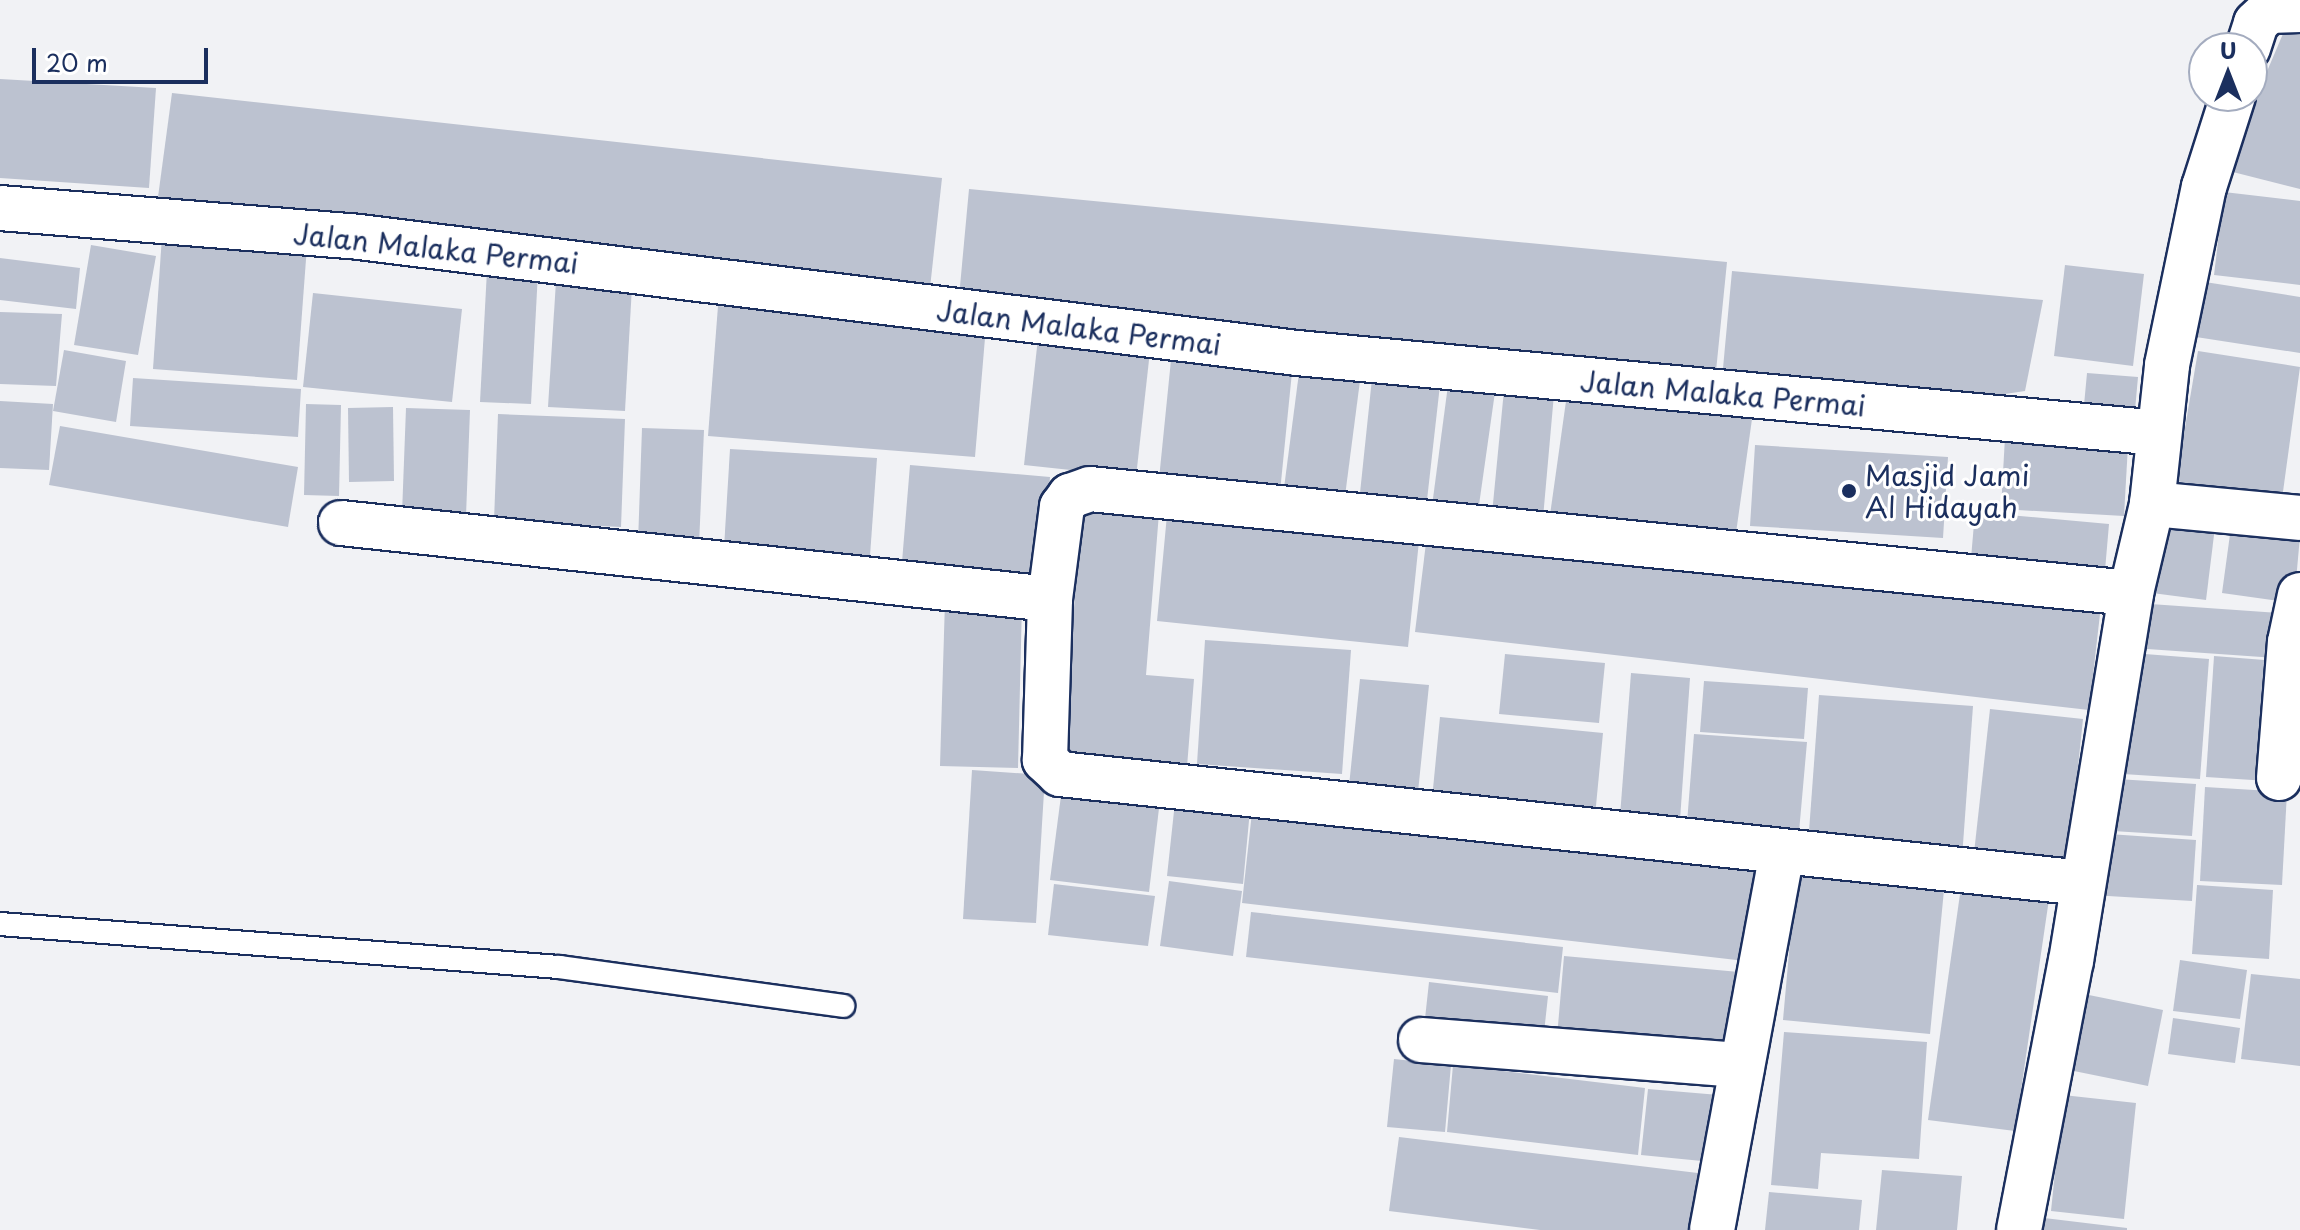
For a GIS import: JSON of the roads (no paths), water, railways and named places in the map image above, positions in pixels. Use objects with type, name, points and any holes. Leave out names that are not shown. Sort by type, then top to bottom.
[{"type":"street","points":[[2253,32],[2256,23],[2269,11],[2294,9]]},
{"type":"street","points":[[2019,1230],[2083,883],[2131,593],[2152,504],[2159,433],[2204,187],[2228,112]]},
{"type":"street","name":"Jalan Malaka Permai","points":[[0,208],[351,236],[1297,353],[2159,433]]},
{"type":"street","points":[[2083,883],[1060,774],[1045,760],[1050,599],[1062,507],[1070,496],[1090,489],[2131,593]]},
{"type":"street","points":[[2152,504],[2300,518]]},
{"type":"street","points":[[341,523],[1050,599]]},
{"type":"street","points":[[2279,778],[2290,642],[2300,595]]},
{"type":"street","points":[[1712,1230],[1782,852]]},
{"type":"street","points":[[1421,1040],[1742,1065]]},
{"type":"lane","points":[[0,924],[559,967],[843,1006]]},
{"type":"place","name":"Masjid Jami Al Hidayah","points":[[1849,491]]}]
